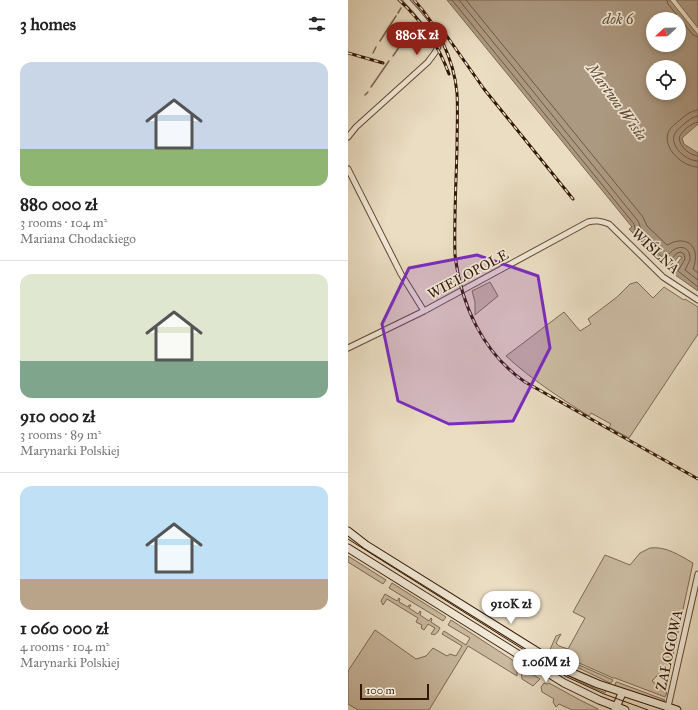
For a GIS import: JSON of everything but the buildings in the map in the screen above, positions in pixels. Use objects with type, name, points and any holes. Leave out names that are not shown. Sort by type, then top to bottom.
[{"type":"main road","points":[[348,531],[366,545],[577,676],[677,710]]},
{"type":"main road","points":[[359,555],[366,545]]},
{"type":"main road","points":[[348,548],[537,667],[577,690],[616,709],[625,710]]},
{"type":"main road","points":[[391,575],[398,565]]},
{"type":"main road","points":[[469,624],[475,614]]},
{"type":"main road","points":[[537,667],[543,656]]},
{"type":"main road","points":[[616,709],[622,692]]},
{"type":"street","points":[[348,137],[356,127],[428,62],[438,47],[436,39],[421,16],[406,0]]},
{"type":"street","points":[[348,169],[401,274],[424,311]]},
{"type":"street","name":"WIELOPOLE","points":[[348,348],[424,311],[588,222],[598,221]]},
{"type":"street","name":"WIŚLNA","points":[[598,221],[609,224],[663,277],[698,300]]},
{"type":"street","name":"ZAŁOGOWA","points":[[668,707],[698,574]]},
{"type":"highlighted area","points":[[477,255],[538,276],[550,348],[513,421],[449,424],[398,401],[382,324],[409,268]]},
{"type":"shaded area","points":[[490,282],[498,296],[475,315],[475,302],[472,291]]},
{"type":"shaded area","points":[[637,282],[653,298],[664,287],[698,307],[698,334],[629,438],[609,427],[611,424],[591,413],[589,416],[557,395],[525,373],[506,356],[564,312],[580,331],[591,324],[588,319],[617,297],[630,284]]},
{"type":"shaded area","points":[[650,548],[662,548],[693,563],[672,660],[652,681],[667,693],[665,697],[613,678],[570,659],[562,659],[549,652],[556,636],[561,634],[556,643],[559,646],[568,649],[585,618],[573,612],[605,555],[630,565],[640,553]]},
{"type":"shaded area","points":[[348,556],[386,580],[383,584],[348,562]]},
{"type":"shaded area","points":[[392,583],[446,617],[443,621],[389,588]]},
{"type":"shaded area","points":[[385,594],[397,601],[399,598],[399,602],[408,607],[411,605],[409,608],[418,614],[420,611],[420,615],[429,621],[431,618],[431,622],[440,628],[438,632],[436,634],[431,634],[435,628],[428,624],[424,630],[421,628],[422,625],[416,622],[418,618],[387,599],[383,605],[381,601]]},
{"type":"shaded area","points":[[451,620],[517,664],[517,676],[468,646],[429,710],[358,710],[348,704],[348,671],[375,630],[416,659],[426,656],[433,648],[447,656],[450,654],[456,656],[462,646],[442,634],[444,631],[466,645],[470,638],[448,625]]},
{"type":"shaded area","points":[[564,661],[570,661],[613,680],[610,683]]},
{"type":"shaded area","points":[[544,662],[606,690],[605,693],[580,682]]},
{"type":"shaded area","points":[[521,667],[540,679],[533,686],[522,679]]},
{"type":"shaded area","points":[[616,682],[665,700],[662,702],[614,687]]},
{"type":"shaded area","points":[[544,683],[549,683],[598,710],[572,710],[559,704],[556,707],[553,702],[554,699],[542,692],[541,687]]},
{"type":"water","points":[[447,0],[670,0],[680,12],[646,12],[646,52],[686,52],[686,20],[698,35],[698,124],[682,138],[684,144],[698,153],[698,291],[671,272],[682,257],[679,256],[668,269],[629,229],[632,227]]},
{"type":"water","points":[[676,0],[698,0],[698,28],[686,12]]},
{"type":"waterway","points":[[398,13],[401,8]]},
{"type":"waterway","points":[[380,41],[396,16]]},
{"type":"waterway","points":[[393,56],[415,24]]},
{"type":"waterway","points":[[373,53],[376,47]]},
{"type":"waterway","points":[[371,87],[389,61]]},
{"type":"waterway","points":[[365,95],[368,92]]},
{"type":"tram line","points":[[348,539],[567,677],[604,694],[648,710]]},
{"type":"railway","points":[[399,0],[415,16],[435,44],[449,74]]},
{"type":"railway","points":[[414,0],[437,31],[448,55],[455,80],[457,93],[455,255],[463,292],[476,326],[497,357],[525,382],[698,479]]},
{"type":"railway","points":[[439,25],[484,89],[573,199]]},
{"type":"railway","points":[[348,53],[383,63]]},
{"type":"water label","name":"dok 6","points":[[618,19]]},
{"type":"water label","name":"Martwa Wisła","points":[[617,102]]}]
